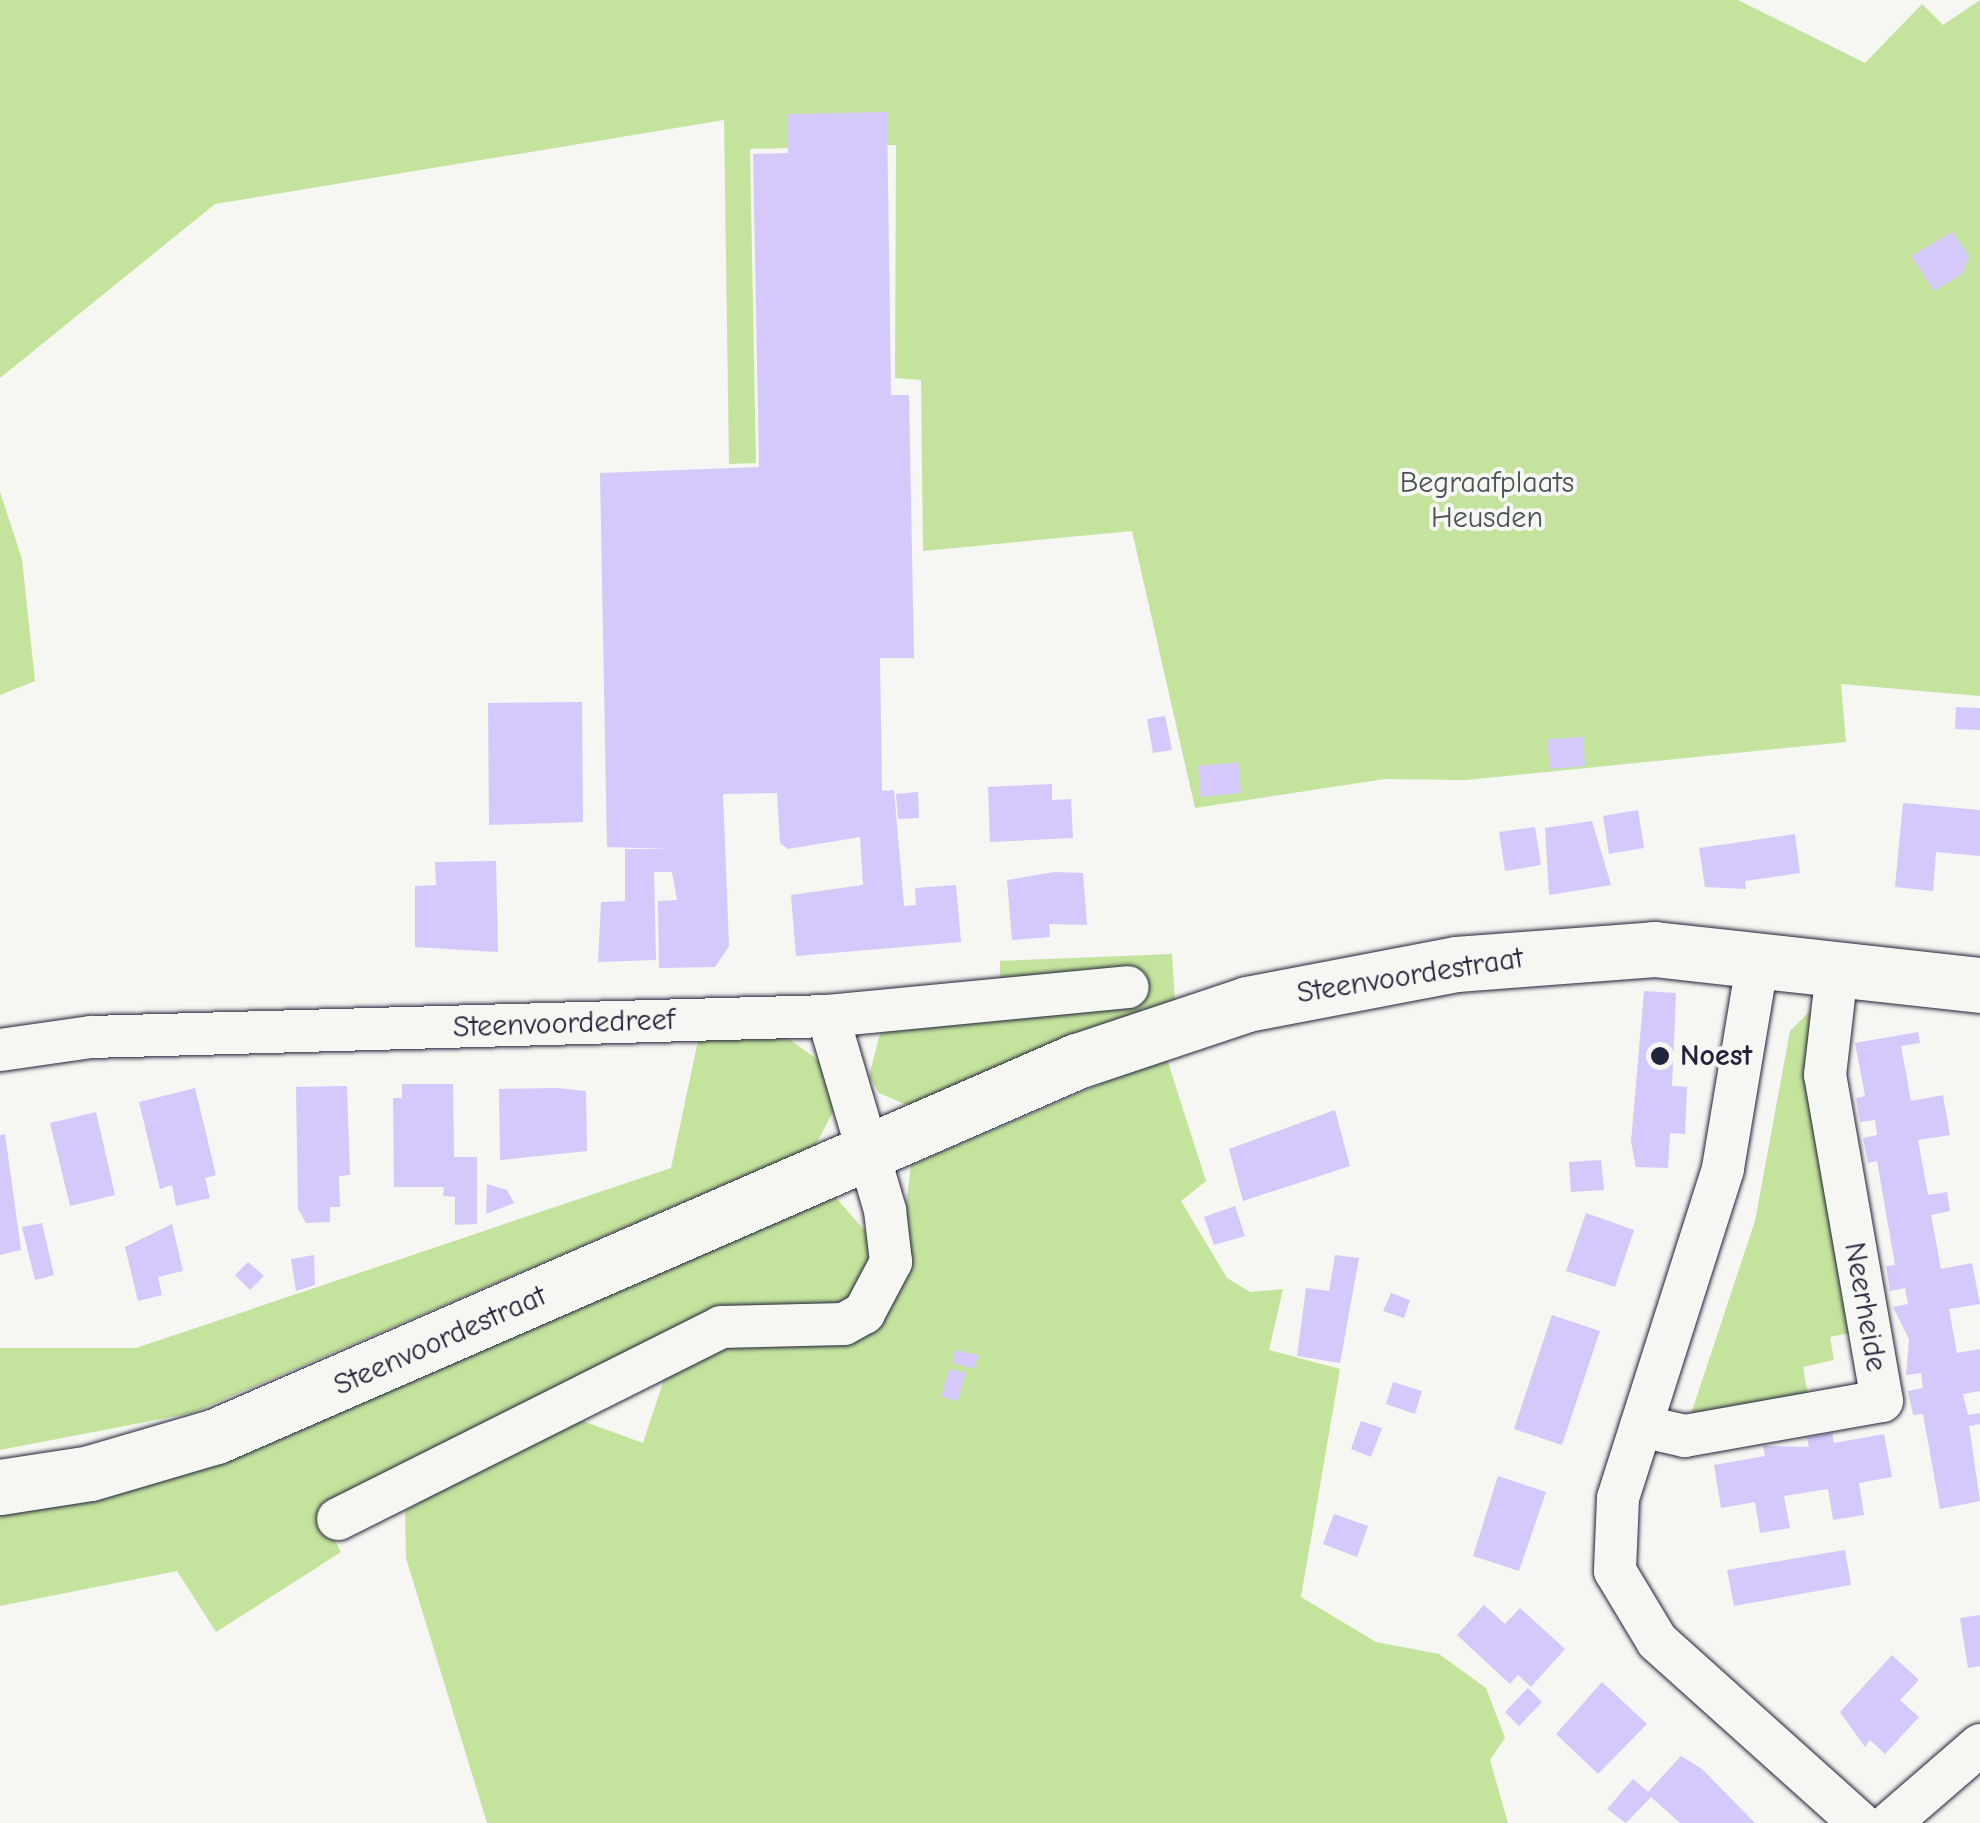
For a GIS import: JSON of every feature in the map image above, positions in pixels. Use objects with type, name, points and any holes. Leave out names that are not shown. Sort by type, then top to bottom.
[{"type":"street","name":"Steenvoordestraat","points":[[0,1487],[90,1473],[216,1436],[1092,1056],[1312,989],[1599,951],[1758,960],[1980,985]]},
{"type":"street","points":[[1758,960],[1723,1168],[1613,1526],[1615,1571],[1634,1610],[1860,1823]]},
{"type":"street","name":"Neerheide","points":[[1641,1426],[1684,1436],[1882,1401],[1825,1075],[1838,971]]},
{"type":"street","name":"Steenvoordedreef","points":[[0,1050],[91,1037],[828,1016],[1128,987]]},
{"type":"street","points":[[338,1519],[721,1327],[844,1324],[864,1314],[890,1262],[866,1153],[828,1016]]},
{"type":"street","points":[[1890,1823],[1980,1746]]},
{"type":"green space","name":"Begraafplaats Heusden","points":[[0,0],[1738,0],[1865,63],[1922,4],[1943,25],[1980,0],[1980,696],[1841,684],[1846,742],[1466,780],[1385,779],[1195,808],[1132,531],[923,551],[921,380],[895,378],[896,145],[750,149],[756,463],[729,464],[724,120],[215,204],[0,378]]},
{"type":"green space","points":[[0,492],[22,559],[35,681],[0,695]]},
{"type":"green space","points":[[1172,954],[1175,1003],[909,1106],[879,1093],[869,1076],[880,1034],[1000,982],[1000,961]]},
{"type":"green space","points":[[1819,1002],[1860,1331],[1830,1337],[1834,1360],[1803,1367],[1809,1401],[1691,1414],[1755,1221],[1790,1031]]},
{"type":"green space","points":[[783,1035],[821,1062],[834,1110],[815,1146],[192,1413],[0,1450],[0,1348],[136,1348],[671,1168],[699,1036]]},
{"type":"green space","points":[[1166,1056],[1206,1181],[1181,1201],[1227,1278],[1250,1292],[1283,1289],[1269,1350],[1340,1369],[1301,1597],[1376,1642],[1439,1654],[1486,1688],[1505,1738],[1490,1760],[1508,1823],[487,1823],[406,1558],[405,1511],[569,1416],[643,1443],[666,1373],[681,1362],[751,1338],[848,1331],[903,1229],[911,1165]]},
{"type":"green space","points":[[831,1192],[871,1238],[865,1295],[320,1512],[341,1552],[216,1632],[177,1571],[0,1606],[0,1506],[179,1476],[263,1447]]},
{"type":"building","points":[[887,112],[891,395],[909,395],[914,658],[880,658],[882,791],[894,790],[904,906],[916,905],[915,888],[956,885],[961,942],[796,956],[791,895],[863,885],[860,837],[788,849],[780,843],[777,793],[723,794],[729,946],[715,967],[659,968],[658,901],[677,900],[672,872],[654,872],[656,960],[598,962],[601,902],[625,901],[625,849],[672,849],[607,847],[600,473],[759,467],[753,154],[788,153],[787,114]]},
{"type":"building","points":[[1952,232],[1969,256],[1962,274],[1934,291],[1911,256]]},
{"type":"building","points":[[582,702],[583,822],[489,825],[488,703]]},
{"type":"building","points":[[1956,707],[1980,708],[1980,730],[1955,729]]},
{"type":"building","points":[[1165,716],[1172,750],[1153,753],[1147,719]]},
{"type":"building","points":[[1583,737],[1585,766],[1550,769],[1547,739]]},
{"type":"building","points":[[1238,762],[1241,793],[1200,797],[1198,766]]},
{"type":"building","points":[[1052,784],[1052,800],[1071,799],[1073,838],[990,842],[988,787]]},
{"type":"building","points":[[918,792],[919,818],[898,819],[896,794]]},
{"type":"building","points":[[1903,803],[1980,810],[1980,856],[1936,852],[1933,891],[1895,887]]},
{"type":"building","points":[[1638,810],[1644,848],[1609,854],[1603,816]]},
{"type":"building","points":[[1592,821],[1611,885],[1549,895],[1545,828]]},
{"type":"building","points":[[1535,827],[1541,865],[1505,871],[1499,832]]},
{"type":"building","points":[[1795,834],[1800,873],[1745,881],[1746,889],[1705,887],[1699,848]]},
{"type":"building","points":[[496,861],[498,952],[415,947],[415,886],[436,885],[435,862]]},
{"type":"building","points":[[1054,872],[1083,873],[1087,925],[1049,924],[1050,937],[1012,940],[1007,880]]},
{"type":"building","points":[[1644,991],[1676,993],[1672,1086],[1687,1087],[1685,1134],[1670,1133],[1668,1168],[1636,1167],[1631,1142]]},
{"type":"building","points":[[1918,1032],[1920,1043],[1901,1046],[1911,1101],[1943,1095],[1950,1135],[1918,1140],[1928,1195],[1947,1192],[1950,1211],[1931,1215],[1941,1269],[1972,1263],[1980,1304],[1949,1309],[1957,1353],[1980,1349],[1980,1391],[1963,1394],[1968,1415],[1980,1413],[1980,1424],[1969,1426],[1980,1501],[1940,1509],[1923,1414],[1913,1415],[1908,1391],[1923,1388],[1921,1373],[1906,1375],[1909,1339],[1893,1307],[1908,1304],[1905,1288],[1890,1291],[1886,1266],[1895,1265],[1877,1161],[1868,1163],[1863,1138],[1877,1135],[1875,1120],[1860,1122],[1856,1098],[1865,1096],[1855,1043]]},
{"type":"building","points":[[402,1084],[453,1084],[454,1157],[477,1157],[477,1224],[455,1225],[455,1197],[443,1196],[444,1187],[394,1187],[393,1098],[402,1098]]},
{"type":"building","points":[[347,1086],[350,1175],[339,1176],[340,1207],[330,1207],[330,1222],[306,1223],[298,1209],[296,1087]]},
{"type":"building","points":[[195,1088],[216,1175],[205,1178],[210,1198],[176,1206],[172,1185],[160,1189],[139,1102]]},
{"type":"building","points":[[499,1089],[586,1091],[587,1151],[500,1160]]},
{"type":"building","points":[[1335,1110],[1350,1166],[1243,1201],[1229,1149]]},
{"type":"building","points":[[96,1112],[115,1195],[70,1206],[50,1123]]},
{"type":"building","points":[[5,1134],[21,1250],[0,1255],[0,1135]]},
{"type":"building","points":[[1601,1160],[1604,1190],[1571,1192],[1569,1162]]},
{"type":"building","points":[[487,1184],[507,1190],[514,1203],[486,1214]]},
{"type":"building","points":[[1235,1206],[1245,1236],[1214,1245],[1204,1217]]},
{"type":"building","points":[[1586,1213],[1634,1230],[1615,1287],[1566,1271]]},
{"type":"building","points":[[42,1223],[54,1275],[35,1280],[22,1227]]},
{"type":"building","points":[[172,1224],[183,1271],[158,1277],[162,1295],[138,1301],[125,1247]]},
{"type":"building","points":[[314,1255],[315,1285],[296,1291],[291,1259]]},
{"type":"building","points":[[1335,1255],[1359,1258],[1340,1363],[1297,1356],[1306,1288],[1329,1291]]},
{"type":"building","points":[[248,1262],[264,1276],[250,1290],[235,1275]]},
{"type":"building","points":[[1391,1293],[1410,1300],[1404,1318],[1383,1311]]},
{"type":"building","points":[[1552,1315],[1600,1331],[1562,1445],[1514,1429]]},
{"type":"building","points":[[955,1350],[978,1355],[974,1369],[952,1363]]},
{"type":"building","points":[[949,1369],[966,1373],[957,1401],[941,1397]]},
{"type":"building","points":[[1393,1382],[1422,1391],[1415,1414],[1386,1404]]},
{"type":"building","points":[[1361,1421],[1382,1428],[1371,1457],[1351,1449]]},
{"type":"building","points":[[1832,1433],[1834,1443],[1884,1434],[1892,1477],[1859,1483],[1864,1515],[1833,1520],[1828,1489],[1784,1496],[1790,1528],[1760,1533],[1755,1502],[1721,1508],[1714,1465],[1765,1456],[1763,1446],[1809,1447],[1807,1438]]},
{"type":"building","points":[[1498,1476],[1546,1492],[1519,1571],[1473,1556]]},
{"type":"building","points":[[1334,1514],[1368,1526],[1357,1557],[1323,1544]]},
{"type":"building","points":[[1845,1550],[1851,1585],[1734,1606],[1727,1570]]},
{"type":"building","points":[[1484,1605],[1505,1624],[1520,1608],[1565,1649],[1531,1687],[1518,1675],[1510,1684],[1457,1635]]},
{"type":"building","points":[[1980,1615],[1980,1666],[1968,1668],[1960,1618]]},
{"type":"building","points":[[1892,1655],[1919,1680],[1900,1700],[1919,1717],[1885,1754],[1870,1740],[1865,1747],[1840,1712]]},
{"type":"building","points":[[1602,1682],[1647,1724],[1598,1774],[1556,1734]]},
{"type":"building","points":[[1528,1688],[1542,1702],[1519,1726],[1505,1712]]},
{"type":"building","points":[[1681,1756],[1702,1769],[1755,1823],[1680,1823],[1651,1797],[1626,1823],[1607,1809],[1633,1779],[1648,1792]]},
{"type":"place","name":"Noest","points":[[1660,1056]]}]
